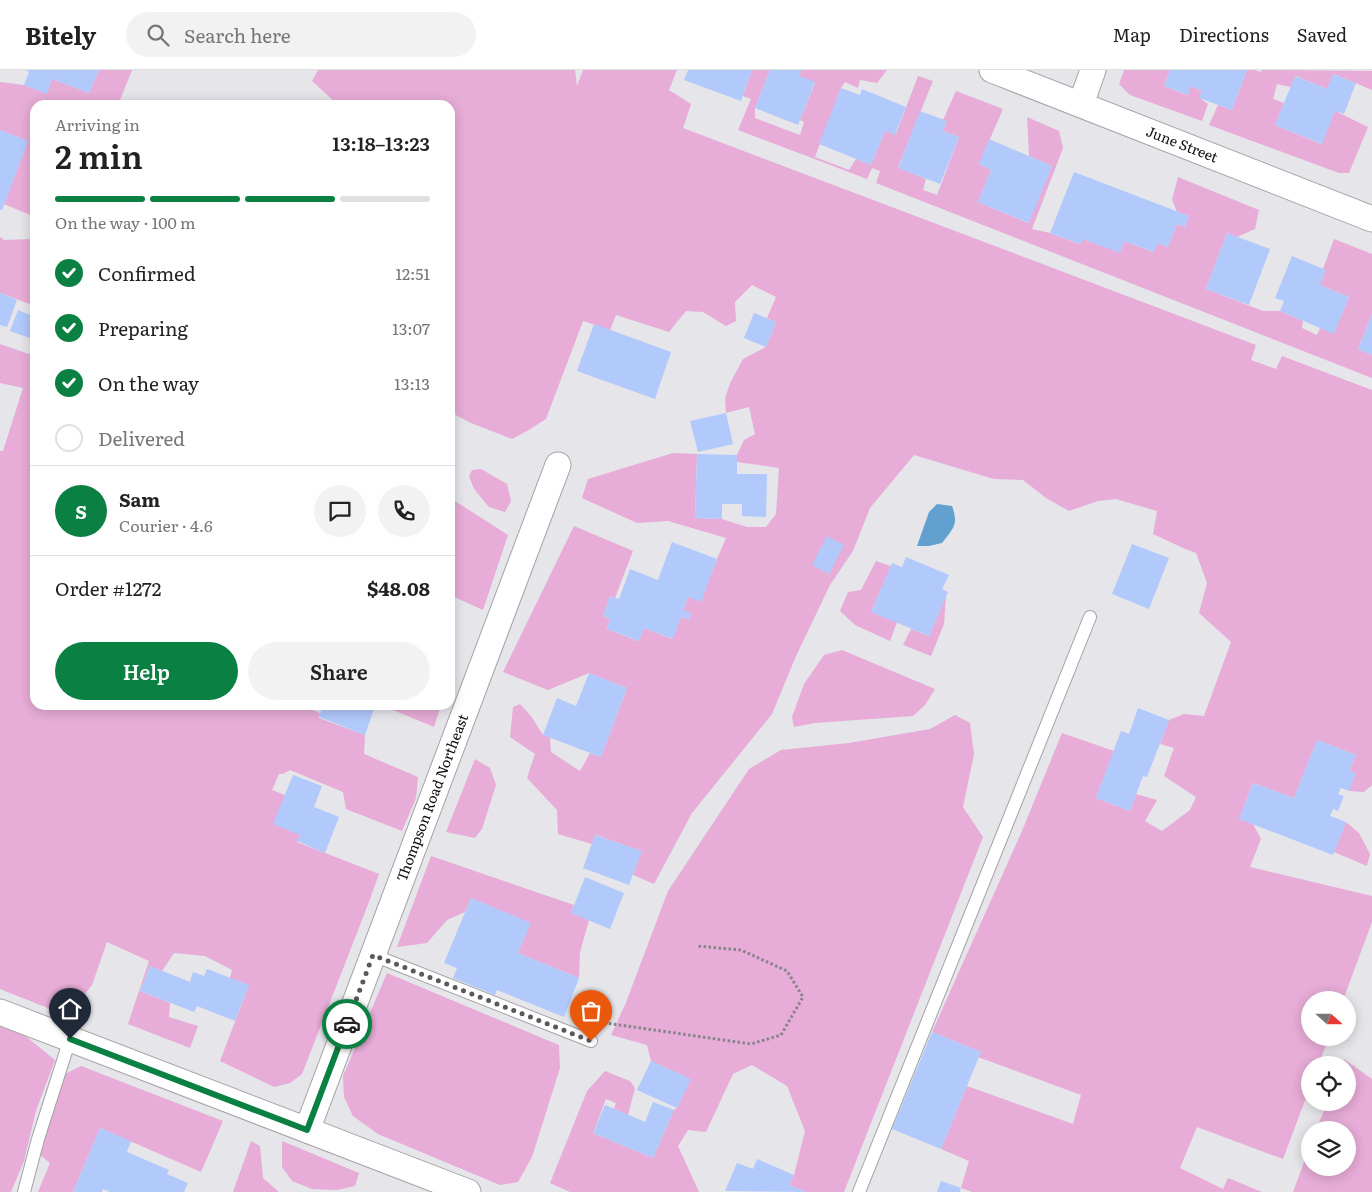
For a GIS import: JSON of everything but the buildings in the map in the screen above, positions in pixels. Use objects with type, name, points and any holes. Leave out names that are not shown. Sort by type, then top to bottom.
[{"type":"street","name":"June Street","points":[[992,70],[1372,218]]},
{"type":"street","points":[[1081,104],[1093,70]]},
{"type":"street","name":"Thompson Road Northeast","points":[[307,1130],[558,466]]},
{"type":"street","points":[[0,1012],[468,1192]]},
{"type":"lane","points":[[859,1192],[1090,617]]},
{"type":"lane","points":[[373,955],[591,1041]]},
{"type":"lane","points":[[24,1192],[38,1139],[70,1039]]},
{"type":"path","points":[[599,1022],[751,1044],[781,1035],[803,997],[787,971],[741,950],[697,946]]},
{"type":"shaded area","points":[[99,70],[132,70],[120,100],[30,100],[30,215],[4,204],[28,141],[0,130],[0,82],[24,85],[47,93],[52,79],[89,93]]},
{"type":"shaded area","points":[[318,70],[575,70],[577,86],[583,70],[677,70],[669,90],[691,104],[683,128],[1256,345],[1251,360],[1276,369],[1282,356],[1372,390],[1372,785],[1364,792],[1349,791],[1355,773],[1349,771],[1356,755],[1317,740],[1294,798],[1253,783],[1239,819],[1253,824],[1261,839],[1250,867],[1372,896],[1372,922],[1346,991],[1301,991],[1301,1046],[1326,1046],[1322,1056],[1301,1056],[1301,1111],[1283,1159],[1197,1127],[1180,1168],[1223,1189],[1228,1178],[1262,1192],[972,1192],[961,1188],[969,1161],[941,1149],[967,1086],[1073,1124],[1081,1095],[978,1057],[981,1052],[932,1032],[1022,831],[1062,733],[1114,751],[1096,798],[1130,811],[1136,794],[1157,800],[1145,821],[1162,831],[1190,810],[1196,797],[1164,776],[1174,748],[1160,744],[1169,720],[1184,714],[1204,716],[1231,642],[1199,613],[1207,583],[1196,553],[1153,534],[1157,511],[1116,499],[1098,501],[1069,511],[1046,498],[1023,480],[994,479],[914,455],[870,508],[853,551],[830,585],[796,656],[772,714],[692,813],[654,884],[633,875],[641,851],[596,835],[592,844],[558,834],[557,810],[527,778],[535,754],[510,737],[513,707],[520,704],[531,716],[543,735],[550,737],[551,752],[580,771],[590,753],[601,757],[627,688],[589,673],[548,690],[503,672],[574,526],[633,551],[615,598],[610,596],[603,616],[610,619],[607,629],[638,641],[644,628],[672,639],[681,617],[689,620],[691,614],[683,610],[688,597],[701,601],[726,538],[668,521],[637,523],[582,498],[588,479],[673,453],[697,454],[695,518],[722,519],[747,527],[766,527],[776,514],[779,468],[737,462],[737,455],[744,440],[755,434],[749,407],[726,413],[725,398],[731,381],[743,359],[766,347],[776,322],[767,318],[776,297],[752,285],[735,302],[736,321],[726,326],[703,312],[686,311],[669,332],[616,315],[610,330],[583,321],[546,419],[512,439],[471,423],[455,415],[455,100],[333,100],[312,81]]},
{"type":"shaded area","points":[[752,70],[770,70],[755,108],[755,118],[800,135],[804,122],[800,120],[815,83],[799,76],[801,70],[887,70],[877,83],[860,80],[858,88],[845,82],[841,88],[815,157],[849,170],[856,159],[871,165],[885,131],[896,134],[918,76],[933,81],[898,167],[926,179],[923,190],[937,195],[959,137],[943,131],[947,122],[943,120],[956,91],[1003,109],[979,164],[991,170],[978,202],[1028,223],[1052,166],[1029,156],[1027,117],[1059,131],[1063,148],[1032,229],[1050,233],[1079,244],[1083,239],[1120,252],[1124,241],[1153,252],[1158,243],[1168,247],[1177,224],[1185,227],[1189,216],[1177,212],[1172,200],[1178,177],[1259,210],[1255,229],[1237,237],[1227,233],[1206,289],[1263,311],[1280,311],[1303,321],[1302,328],[1317,335],[1320,328],[1334,333],[1349,297],[1320,285],[1323,269],[1334,239],[1372,254],[1372,314],[1358,349],[1372,355],[1372,378],[876,183],[880,171],[872,168],[867,179],[738,130],[751,99],[743,96]]},
{"type":"shaded area","points":[[1124,70],[1170,70],[1164,86],[1187,95],[1191,86],[1202,91],[1200,98],[1208,104],[1202,121],[1130,95],[1119,84]]},
{"type":"shaded area","points":[[1247,70],[1261,72],[1262,70],[1372,71],[1372,90],[1334,74],[1327,89],[1296,76],[1291,87],[1277,84],[1273,99],[1284,103],[1275,125],[1321,144],[1335,111],[1368,127],[1349,173],[1339,173],[1209,125],[1218,105],[1232,110]]},
{"type":"shaded area","points":[[0,237],[4,240],[30,240],[30,304],[0,293]]},
{"type":"shaded area","points":[[0,344],[30,354],[30,710],[312,710],[320,713],[319,718],[365,735],[364,754],[418,777],[416,798],[402,831],[346,809],[343,792],[290,770],[279,774],[272,790],[285,795],[300,835],[297,842],[379,874],[302,1074],[290,1083],[274,1087],[220,1061],[249,985],[230,978],[232,970],[205,956],[174,953],[162,971],[150,966],[140,991],[170,1003],[169,1017],[198,1026],[190,1048],[128,1024],[149,961],[107,942],[92,985],[68,1016],[0,989],[0,451],[3,451],[23,388],[0,383]]},
{"type":"shaded area","points":[[481,469],[507,484],[511,501],[505,512],[489,507],[474,489],[469,476],[472,470]]},
{"type":"shaded area","points":[[455,501],[508,535],[483,610],[455,597]]},
{"type":"shaded area","points":[[876,561],[891,566],[871,612],[897,622],[890,641],[855,625],[840,611],[848,592],[861,590]]},
{"type":"shaded area","points":[[946,596],[944,624],[931,656],[903,645],[911,629],[929,636]]},
{"type":"shaded area","points":[[842,650],[935,689],[925,705],[913,716],[815,723],[794,727],[792,717],[804,684],[824,655]]},
{"type":"shaded area","points":[[393,710],[439,710],[434,727]]},
{"type":"shaded area","points":[[955,715],[970,723],[974,754],[963,807],[983,837],[844,1192],[806,1192],[789,1185],[794,1175],[805,1131],[787,1086],[752,1065],[733,1074],[706,1132],[688,1130],[678,1146],[699,1192],[570,1192],[550,1183],[587,1091],[605,1071],[630,1081],[635,1088],[628,1115],[614,1109],[616,1103],[606,1099],[593,1133],[653,1158],[690,1079],[651,1061],[647,1045],[611,1035],[625,1005],[668,891],[749,769],[781,750],[849,743],[930,729]]},
{"type":"shaded area","points":[[475,759],[490,768],[496,785],[482,829],[475,838],[446,832]]},
{"type":"shaded area","points":[[1346,822],[1359,833],[1370,854],[1367,866],[1334,852]]},
{"type":"shaded area","points":[[431,856],[574,905],[571,913],[589,920],[580,952],[579,978],[518,953],[530,923],[471,898],[465,912],[447,920],[427,943],[397,947]]},
{"type":"shaded area","points":[[387,973],[559,1045],[560,1068],[532,1157],[518,1182],[500,1185],[378,1134],[353,1116],[344,1097],[343,1076]]},
{"type":"shaded area","points":[[0,1023],[18,1030],[55,1060],[36,1111],[24,1161],[11,1192],[0,1192]]},
{"type":"shaded area","points":[[81,1066],[223,1121],[201,1172],[100,1128],[73,1192],[38,1192],[50,1163],[40,1155],[42,1134],[65,1074]]},
{"type":"shaded area","points":[[1356,1068],[1372,1079],[1372,1192],[1293,1192],[1301,1170],[1301,1176],[1356,1176],[1356,1121],[1320,1121],[1324,1111],[1356,1111]]},
{"type":"shaded area","points":[[251,1141],[260,1146],[263,1178],[279,1192],[233,1192]]},
{"type":"shaded area","points":[[282,1141],[359,1173],[355,1186],[337,1190],[312,1189],[292,1181],[282,1167]]},
{"type":"water","points":[[937,504],[952,506],[955,518],[954,526],[942,543],[917,546],[929,512]]},
{"type":"way so far","points":[[347,1024],[373,955],[591,1041]]},
{"type":"route","points":[[70,1039],[307,1130],[347,1024]]}]
